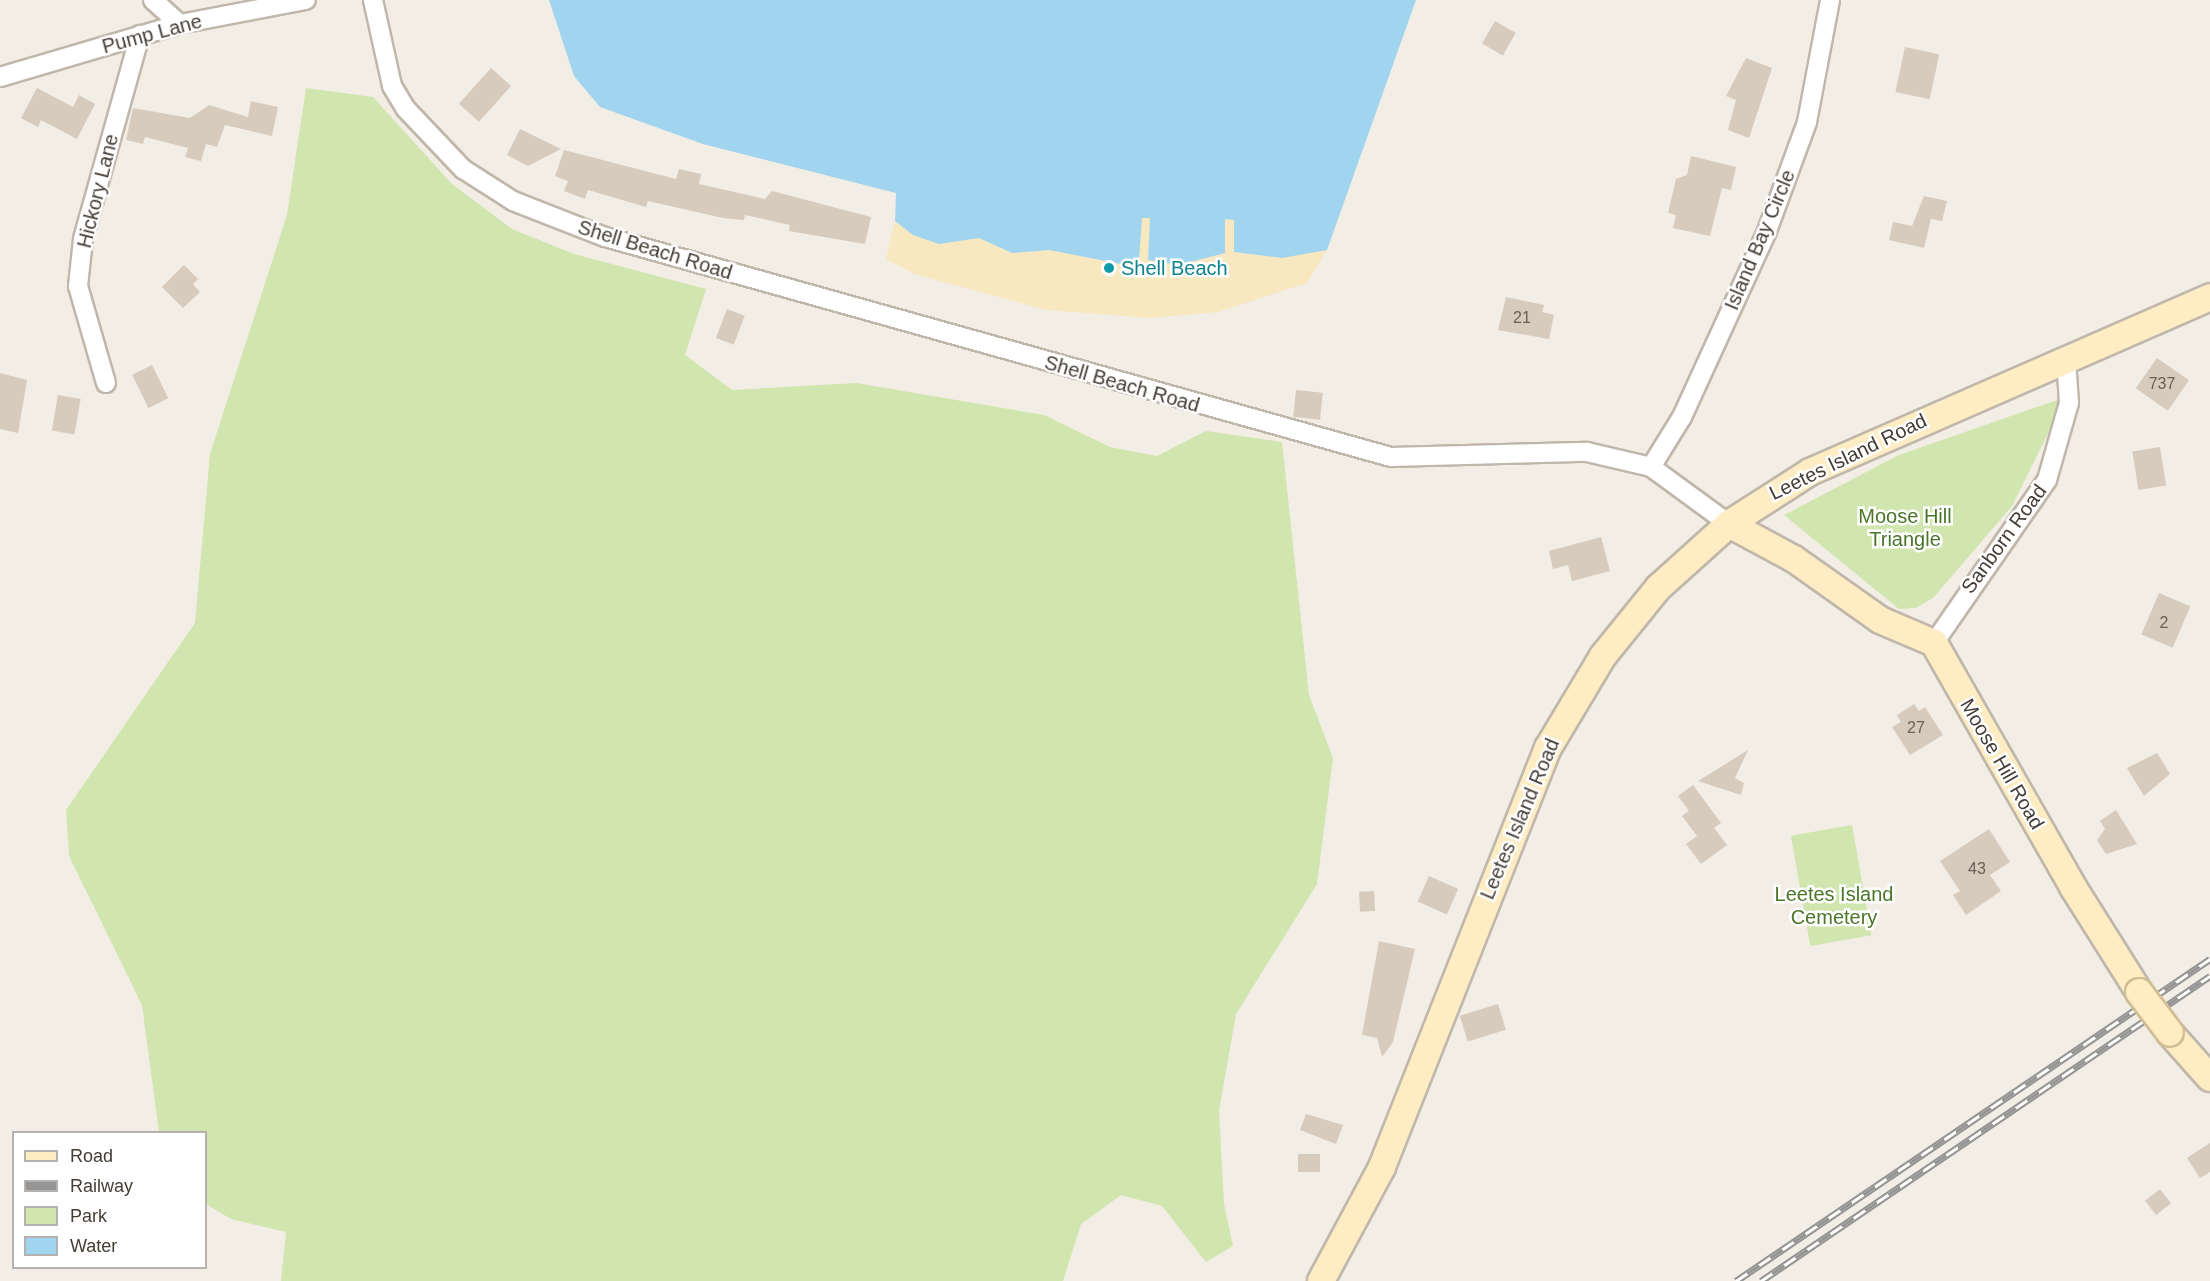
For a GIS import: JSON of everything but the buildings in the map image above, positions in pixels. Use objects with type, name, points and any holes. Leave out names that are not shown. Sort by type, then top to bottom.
[{"type":"main road","name":"Leetes Island Road","points":[[1321,1281],[1382,1167],[1548,748],[1632,618],[1729,524],[1810,472],[2210,297]]},
{"type":"main road","points":[[1729,524],[1794,559],[1880,620],[1934,643]]},
{"type":"main road","name":"Moose Hill Road","points":[[1934,643],[2073,887],[2139,992],[2170,1033],[2210,1078]]},
{"type":"street","points":[[153,0],[180,24]]},
{"type":"street","name":"Pump Lane","points":[[0,77],[180,24],[306,0]]},
{"type":"street","name":"Shell Beach Road","points":[[373,0],[382,61],[406,109],[463,169],[513,201],[604,237],[1391,457],[1587,452],[1651,467],[1729,524]]},
{"type":"street","name":"Island Bay Circle","points":[[1651,467],[1682,417],[1771,220],[1808,122],[1830,0]]},
{"type":"street","name":"Hickory Lane","points":[[106,383],[78,286],[83,239],[140,35]]},
{"type":"street","name":"Sanborn Road","points":[[1934,643],[2047,480],[2069,403],[2066,359]]},
{"type":"green space","points":[[306,88],[373,97],[452,184],[512,229],[574,254],[706,289],[685,355],[732,390],[856,383],[1044,415],[1110,447],[1157,456],[1206,431],[1282,442],[1309,695],[1333,758],[1317,884],[1236,1014],[1219,1111],[1224,1204],[1233,1246],[1206,1262],[1162,1206],[1121,1195],[1081,1224],[1063,1281],[281,1281],[286,1232],[231,1219],[207,1205],[207,1131],[159,1131],[142,1005],[69,856],[66,810],[195,623],[210,454],[287,215]]},
{"type":"green space","name":"Moose Hill Triangle","points":[[2066,397],[2012,506],[1933,598],[1916,608],[1899,609],[1784,515],[1899,455]]},
{"type":"green space","name":"Leetes Island Cemetery","points":[[1852,825],[1871,935],[1810,946],[1791,836]]},
{"type":"sand","name":"Shell Beach","points":[[1142,218],[1151,218],[1149,260],[1225,219],[1234,219],[1234,252],[1282,258],[1327,250],[1307,283],[1218,312],[1150,318],[1046,310],[914,274],[886,259],[895,221],[913,235],[939,244],[979,238],[1012,253],[1049,250],[1121,264]]},
{"type":"water","points":[[549,0],[1416,0],[1327,250],[1282,258],[1234,252],[1234,220],[1225,219],[1225,253],[1179,265],[1148,260],[1150,218],[1142,218],[1139,260],[1121,264],[1049,250],[1012,253],[979,238],[939,244],[913,235],[895,221],[896,193],[703,144],[600,107],[574,76]]},
{"type":"railway","points":[[1736,1281],[2210,959]]},
{"type":"railway","points":[[1761,1281],[2210,976]]},
{"type":"place","name":"Shell Beach","points":[[1109,268]]}]
